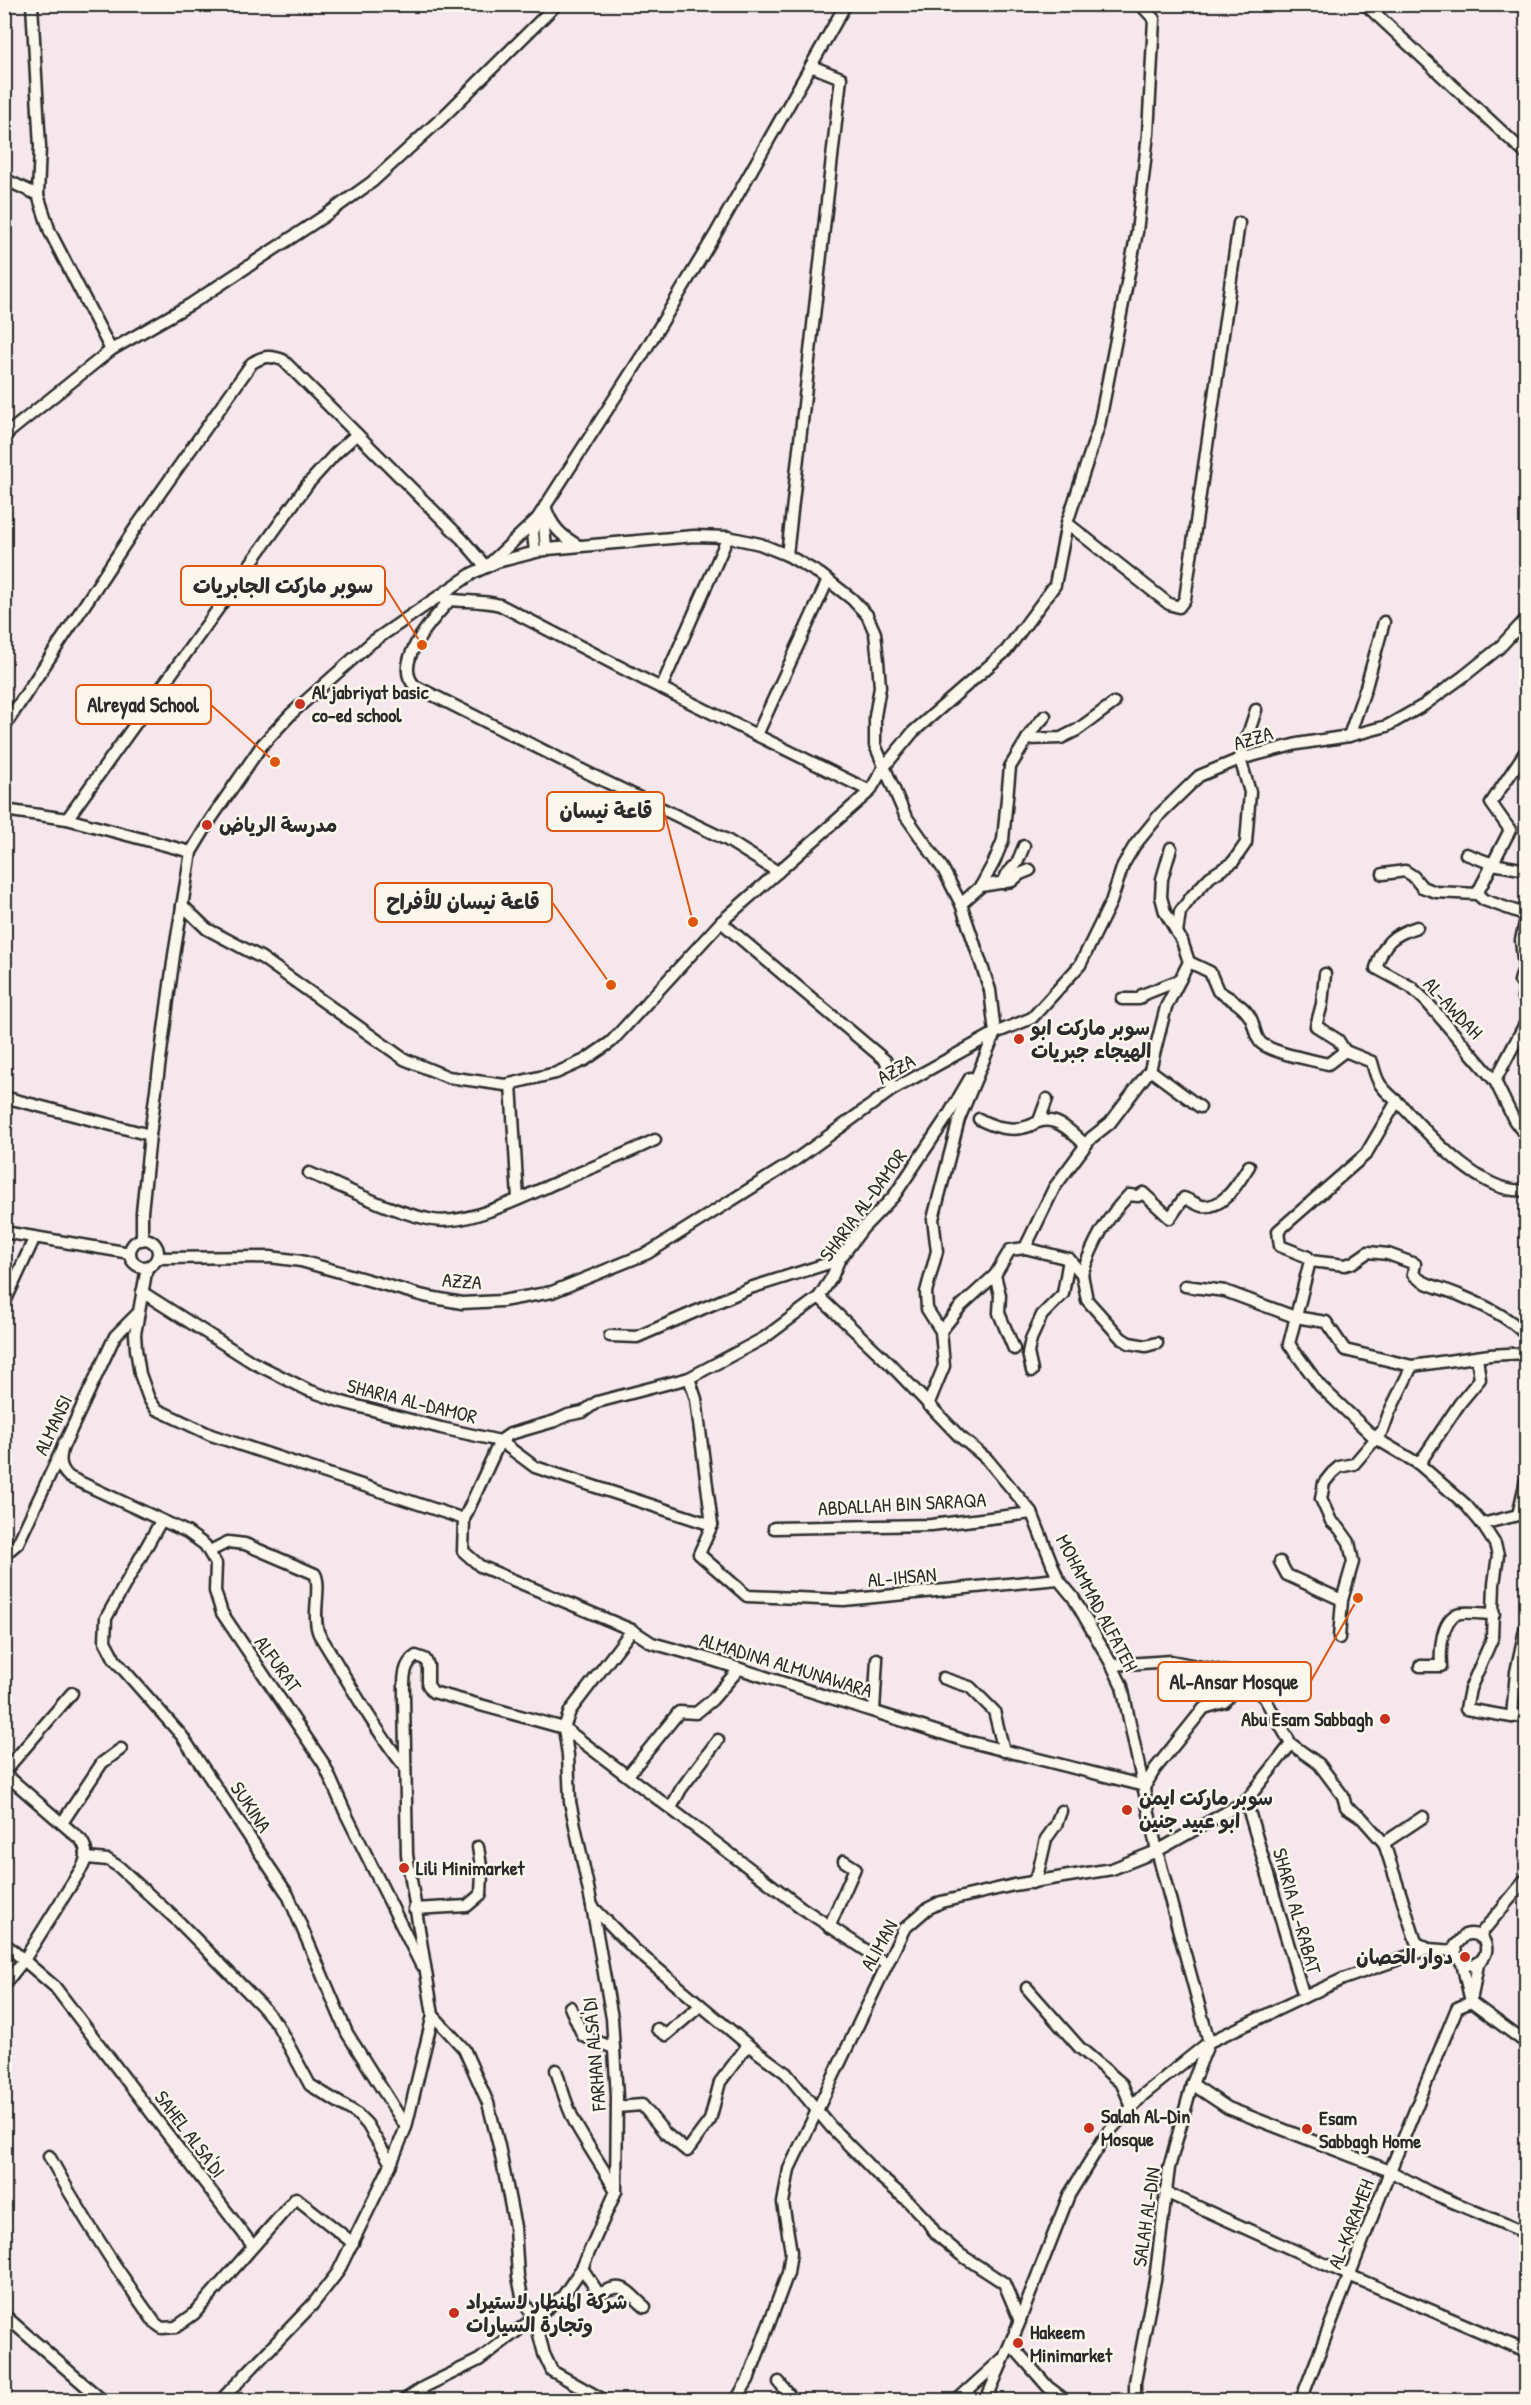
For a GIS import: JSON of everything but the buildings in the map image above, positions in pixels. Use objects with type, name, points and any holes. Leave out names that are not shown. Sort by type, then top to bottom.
[{"type":"street","points":[[32,4],[40,147],[38,195],[50,232],[111,350]]},
{"type":"street","points":[[4,436],[111,350],[191,304],[372,182],[443,117],[557,4]]},
{"type":"street","points":[[540,551],[533,533],[541,512],[655,334],[722,224],[846,4]]},
{"type":"street","points":[[182,905],[207,929],[262,958],[404,1059],[448,1077],[478,1083],[511,1084],[564,1070],[585,1060],[611,1042],[721,922],[870,790],[884,767],[913,732],[1006,651],[1055,585],[1068,523],[1099,426],[1137,232],[1148,134],[1154,19],[1140,4]]},
{"type":"street","points":[[1365,4],[1527,154]]},
{"type":"street","points":[[787,555],[841,78],[811,66]]},
{"type":"street","points":[[4,179],[38,195]]},
{"type":"street","points":[[1068,523],[1169,604],[1179,607],[1185,599],[1239,223]]},
{"type":"street","points":[[4,727],[136,527],[252,363],[262,357],[274,356],[283,360],[462,539],[486,567]]},
{"type":"street","points":[[66,819],[307,485],[357,434]]},
{"type":"street","points":[[541,512],[559,533],[579,546]]},
{"type":"street","points":[[486,567],[541,512]]},
{"type":"street","points":[[142,1240],[142,1212],[150,1135],[182,905],[192,852],[211,819],[262,746],[292,713],[372,642],[472,573],[540,551],[694,536],[728,537],[760,544],[787,555],[828,580],[852,599],[867,615],[875,633],[880,687],[875,716],[875,745],[905,815],[943,869],[961,904],[990,990],[995,1033],[959,1119],[933,1219],[937,1251],[926,1292],[927,1309],[941,1331],[944,1366],[928,1405]]},
{"type":"street","points":[[661,688],[728,537]]},
{"type":"street","points":[[757,735],[828,580]]},
{"type":"street","points":[[434,598],[500,605],[661,688],[870,790]]},
{"type":"street","points":[[450,600],[427,626],[411,654],[406,673],[415,686],[727,840],[777,872]]},
{"type":"street","name":"AZZA","points":[[157,1258],[270,1257],[301,1261],[424,1296],[462,1303],[502,1301],[552,1292],[648,1253],[791,1163],[892,1090],[995,1033],[1032,1018],[1080,965],[1111,902],[1123,865],[1135,845],[1161,813],[1199,776],[1240,759],[1297,744],[1348,736],[1387,726],[1424,705],[1499,648],[1527,619]]},
{"type":"street","points":[[1348,736],[1366,687],[1384,622]]},
{"type":"street","points":[[1028,740],[1061,738],[1077,730],[1114,703]]},
{"type":"street","points":[[1177,934],[1180,912],[1191,896],[1210,877],[1233,862],[1246,843],[1250,792],[1240,759],[1256,710]]},
{"type":"street","points":[[961,904],[981,886],[1003,840],[1010,767],[1045,716]]},
{"type":"street","points":[[1477,894],[1510,830],[1491,803],[1527,751]]},
{"type":"street","points":[[4,810],[66,819],[192,852]]},
{"type":"street","points":[[1003,883],[1007,874],[1017,863],[1024,846]]},
{"type":"street","points":[[1025,1248],[1054,1188],[1091,1138],[1110,1123],[1150,1070],[1166,1007],[1189,962],[1182,941],[1165,912],[1161,897],[1162,879],[1171,848]]},
{"type":"street","points":[[1466,854],[1493,864],[1527,870]]},
{"type":"street","points":[[981,886],[1003,883],[1030,870]]},
{"type":"street","points":[[1383,874],[1405,871],[1413,876],[1422,887],[1436,892],[1477,894],[1500,906],[1524,915],[1527,913]]},
{"type":"street","points":[[1527,919],[1521,940],[1524,968],[1520,981],[1526,988],[1523,998],[1527,1002]]},
{"type":"street","points":[[721,922],[886,1061],[892,1090]]},
{"type":"street","name":"AL-AWDAH","points":[[1417,927],[1399,933],[1382,948],[1376,968],[1411,987],[1426,1000],[1495,1081],[1514,1120],[1527,1136]]},
{"type":"street","points":[[1189,962],[1210,972],[1217,990],[1233,999],[1248,1014],[1257,1038],[1264,1044],[1276,1050],[1328,1064],[1345,1050]]},
{"type":"street","points":[[1325,974],[1322,1004],[1316,1026],[1338,1040],[1345,1050],[1372,1062],[1381,1086],[1426,1132],[1470,1172],[1491,1183],[1520,1191],[1527,1190]]},
{"type":"street","points":[[1122,999],[1139,999],[1142,995],[1180,980]]},
{"type":"street","points":[[1495,1081],[1527,1022]]},
{"type":"street","name":"SHARIA AL-DAMOR","points":[[142,1292],[252,1362],[308,1390],[364,1408],[500,1441],[510,1434],[583,1412],[597,1402],[689,1378],[764,1338],[819,1297],[832,1277],[839,1260],[863,1228],[894,1196],[949,1114],[995,1033]]},
{"type":"street","points":[[1150,1070],[1200,1107]]},
{"type":"street","points":[[511,1084],[518,1199]]},
{"type":"street","points":[[4,1097],[150,1135]]},
{"type":"street","points":[[1039,1121],[1047,1099]]},
{"type":"street","points":[[1397,1101],[1366,1154],[1278,1231],[1281,1246],[1308,1257],[1310,1261],[1345,1265],[1368,1252],[1388,1254],[1415,1264],[1413,1274],[1419,1280],[1500,1314],[1527,1335]]},
{"type":"street","points":[[979,1119],[997,1127],[1011,1129],[1027,1127],[1039,1121],[1053,1121],[1086,1145]]},
{"type":"street","points":[[309,1173],[405,1213],[434,1220],[451,1221],[518,1199],[655,1140]]},
{"type":"street","points":[[1082,1274],[1106,1221],[1129,1195],[1138,1196],[1143,1193],[1170,1218],[1184,1198],[1202,1206],[1218,1203],[1227,1197],[1249,1166]]},
{"type":"street","points":[[4,1233],[130,1253]]},
{"type":"street","points":[[4,1304],[34,1239]]},
{"type":"street","points":[[147,1267],[135,1264],[130,1253],[134,1244],[142,1240],[155,1245],[157,1258],[147,1267],[135,1334],[140,1374],[149,1399],[161,1412],[212,1435],[464,1520],[500,1441],[535,1467],[712,1525],[696,1399],[689,1378]]},
{"type":"street","points":[[941,1331],[961,1306],[995,1275],[1010,1250],[1025,1248],[1069,1259],[1082,1274],[1087,1300],[1121,1338],[1129,1343],[1146,1346],[1156,1343]]},
{"type":"street","points":[[1032,1371],[1028,1353],[1031,1339],[1042,1315],[1063,1294],[1069,1259]]},
{"type":"street","points":[[610,1336],[637,1337],[750,1288],[839,1260]]},
{"type":"street","points":[[1310,1261],[1288,1344],[1320,1386],[1375,1438],[1419,1464],[1466,1506],[1495,1544],[1498,1555],[1494,1584],[1492,1639],[1470,1689],[1466,1709],[1512,1717],[1527,1714]]},
{"type":"street","points":[[995,1275],[1000,1295],[999,1313],[1014,1349]]},
{"type":"street","points":[[1185,1286],[1225,1291],[1295,1317],[1326,1322],[1345,1350],[1412,1366],[1527,1353]]},
{"type":"street","name":"MOHAMMAD ALFATEH","points":[[819,1297],[890,1364],[959,1436],[987,1459],[1032,1513],[1058,1579],[1073,1597],[1112,1665],[1122,1686],[1157,1851],[1209,2042]]},
{"type":"street","name":"ALMANSI","points":[[4,1555],[18,1543],[116,1336],[138,1313]]},
{"type":"street","points":[[1419,1464],[1454,1412],[1480,1379],[1477,1358]]},
{"type":"street","points":[[1339,1638],[1342,1600],[1353,1562],[1348,1542],[1323,1509],[1321,1499],[1324,1483],[1339,1467],[1354,1464],[1383,1430],[1412,1366]]},
{"type":"street","points":[[64,1442],[60,1461],[66,1475],[187,1532],[199,1539],[210,1551],[228,1542],[245,1544],[315,1574],[318,1583],[315,1622],[319,1635],[365,1707],[380,1736],[405,1767]]},
{"type":"street","points":[[1482,1524],[1522,1515],[1527,1480]]},
{"type":"street","name":"ABDALLAH BIN SARAQA","points":[[774,1528],[931,1525],[1032,1513]]},
{"type":"street","name":"ALMADINA ALMUNAWARA","points":[[464,1520],[462,1549],[474,1562],[632,1629],[652,1643],[1004,1751],[1144,1786]]},
{"type":"street","name":"SUKINA","points":[[161,1521],[109,1611],[104,1633],[108,1648],[115,1660],[182,1736],[288,1895],[347,2033],[406,2127]]},
{"type":"street","name":"AL-IHSAN","points":[[712,1525],[699,1554],[747,1596],[844,1600],[1058,1579]]},
{"type":"street","name":"ALFURAT","points":[[210,1551],[216,1564],[215,1591],[222,1612],[324,1764],[390,1906],[424,1970]]},
{"type":"street","points":[[1281,1562],[1287,1575],[1342,1600]]},
{"type":"street","points":[[1420,1666],[1440,1666],[1442,1644],[1449,1619],[1458,1612],[1494,1614]]},
{"type":"street","points":[[1512,1717],[1516,1672],[1527,1625]]},
{"type":"street","points":[[564,1728],[570,1712],[632,1629]]},
{"type":"street","points":[[221,2400],[313,2304],[338,2271],[391,2164],[406,2127],[433,2014],[406,1855],[404,1676],[408,1663],[416,1656],[423,1657],[428,1662],[428,1685],[433,1692],[564,1728],[829,1927],[887,1964]]},
{"type":"street","points":[[874,1711],[877,1659]]},
{"type":"street","points":[[1112,1665],[1171,1661],[1233,1673],[1264,1697],[1291,1744],[1319,1764],[1343,1796],[1346,1807],[1361,1817],[1384,1843],[1416,1942],[1428,1949]]},
{"type":"street","points":[[628,1775],[679,1712],[696,1713],[712,1701],[739,1669]]},
{"type":"street","points":[[943,1678],[970,1687],[994,1711],[1004,1751]]},
{"type":"street","points":[[1144,1786],[1204,1708],[1224,1702],[1243,1680]]},
{"type":"street","points":[[4,1985],[24,1960],[87,1858],[83,1843],[4,1773],[72,1693]]},
{"type":"street","name":"FARHAN ALSA'DI","points":[[404,2400],[424,2387],[479,2360],[563,2296],[582,2268],[616,2191],[617,2107],[612,2018],[570,1802],[568,1755],[564,1728]]},
{"type":"street","points":[[671,1808],[681,1789],[718,1740]]},
{"type":"street","name":"ALIMAN","points":[[736,2400],[748,2380],[788,2273],[791,2252],[783,2203],[785,2181],[904,1929],[927,1909],[941,1902],[1014,1885],[1112,1869],[1157,1851],[1246,1801],[1291,1744]]},
{"type":"street","points":[[62,1823],[102,1763],[121,1749]]},
{"type":"street","name":"SHARIA AL-RABAT","points":[[1246,1801],[1304,1997]]},
{"type":"street","points":[[1032,1883],[1038,1873],[1046,1839],[1056,1825],[1061,1811]]},
{"type":"street","points":[[1384,1843],[1423,1817]]},
{"type":"street","points":[[414,1909],[467,1906],[480,1894],[482,1872],[478,1847]]},
{"type":"street","points":[[87,1858],[108,1860],[119,1867],[180,1923],[277,2024],[310,2085],[356,2113],[367,2124],[391,2164]]},
{"type":"street","points":[[829,1927],[855,1868],[844,1860]]},
{"type":"street","points":[[1479,1936],[1527,1880]]},
{"type":"street","points":[[592,1906],[634,1949],[700,2006],[786,2073],[817,2111],[878,2175],[927,2220],[936,2234],[962,2255],[1004,2283],[1020,2321],[986,2400]]},
{"type":"street","points":[[1462,1963],[1470,1966],[1478,1964],[1486,1956],[1484,1940],[1479,1936],[1465,1935],[1457,1941],[1455,1951],[1462,1963],[1471,2002],[1527,2043]]},
{"type":"street","name":"SAHEL ALSA'DI","points":[[4,1943],[55,1987],[254,2247]]},
{"type":"street","points":[[1065,2400],[1048,2387],[1014,2348],[1012,2340],[1069,2195],[1106,2135],[1143,2095],[1209,2042],[1342,1979],[1428,1949],[1455,1951]]},
{"type":"street","points":[[1471,2002],[1478,1964]]},
{"type":"street","points":[[1027,1988],[1079,2047],[1122,2085],[1132,2107]]},
{"type":"street","name":"AL-KARAMEH","points":[[1301,2400],[1390,2171],[1457,2008],[1471,2002]]},
{"type":"street","points":[[657,2029],[666,2035],[700,2006]]},
{"type":"street","points":[[570,2007],[583,2036],[614,2048]]},
{"type":"street","points":[[433,2014],[464,2049],[488,2103],[500,2146],[515,2227],[518,2277],[524,2301],[535,2319],[544,2354],[552,2372],[604,2400]]},
{"type":"street","name":"SALAH AL-DIN","points":[[1135,2400],[1135,2382],[1155,2280],[1165,2193],[1192,2084],[1209,2042]]},
{"type":"street","points":[[617,2107],[642,2105],[665,2133],[687,2151],[710,2120],[720,2082],[748,2045]]},
{"type":"street","points":[[556,2070],[581,2135],[597,2156],[616,2191]]},
{"type":"street","points":[[1192,2084],[1228,2108],[1390,2171],[1429,2192],[1527,2233]]},
{"type":"street","points":[[49,2156],[106,2256],[155,2323],[162,2328],[176,2327],[194,2314],[296,2198],[353,2243]]},
{"type":"street","points":[[1165,2193],[1527,2351]]},
{"type":"street","points":[[582,2268],[597,2291],[601,2293],[615,2287],[629,2291],[645,2307]]},
{"type":"street","points":[[4,2315],[102,2400]]},
{"type":"street","points":[[957,2400],[1004,2358]]},
{"type":"street","points":[[779,2382],[793,2400]]},
{"type":"place","name":"سوبر ماركت الجابريات","points":[[422,645]]},
{"type":"place","name":"Al jabriyat basic co-ed school","points":[[300,704]]},
{"type":"place","name":"Alreyad School","points":[[275,762]]},
{"type":"place","name":"مدرسة الرياض","points":[[207,825]]},
{"type":"place","name":"قاعة نيسان","points":[[693,922]]},
{"type":"place","name":"قاعة نيسان للأفراح","points":[[611,985]]},
{"type":"place","name":"سوبر ماركت ابو الهيجاء جبريات","points":[[1019,1039]]},
{"type":"place","name":"Al-Ansar Mosque","points":[[1358,1598]]},
{"type":"place","name":"Abu Esam Sabbagh","points":[[1385,1719]]},
{"type":"place","name":"سوبر ماركت ايمن ابو عبيد جنين","points":[[1127,1810]]},
{"type":"place","name":"Lili Minimarket","points":[[404,1868]]},
{"type":"place","name":"دوار الحصان","points":[[1465,1957]]},
{"type":"place","name":"Salah Al-Din Mosque","points":[[1089,2128]]},
{"type":"place","name":"Esam Sabbagh Home","points":[[1307,2129]]},
{"type":"place","name":"شركة المنطار لاستيراد وتجارة السيارات","points":[[454,2313]]},
{"type":"place","name":"Hakeem Minimarket","points":[[1018,2343]]}]
